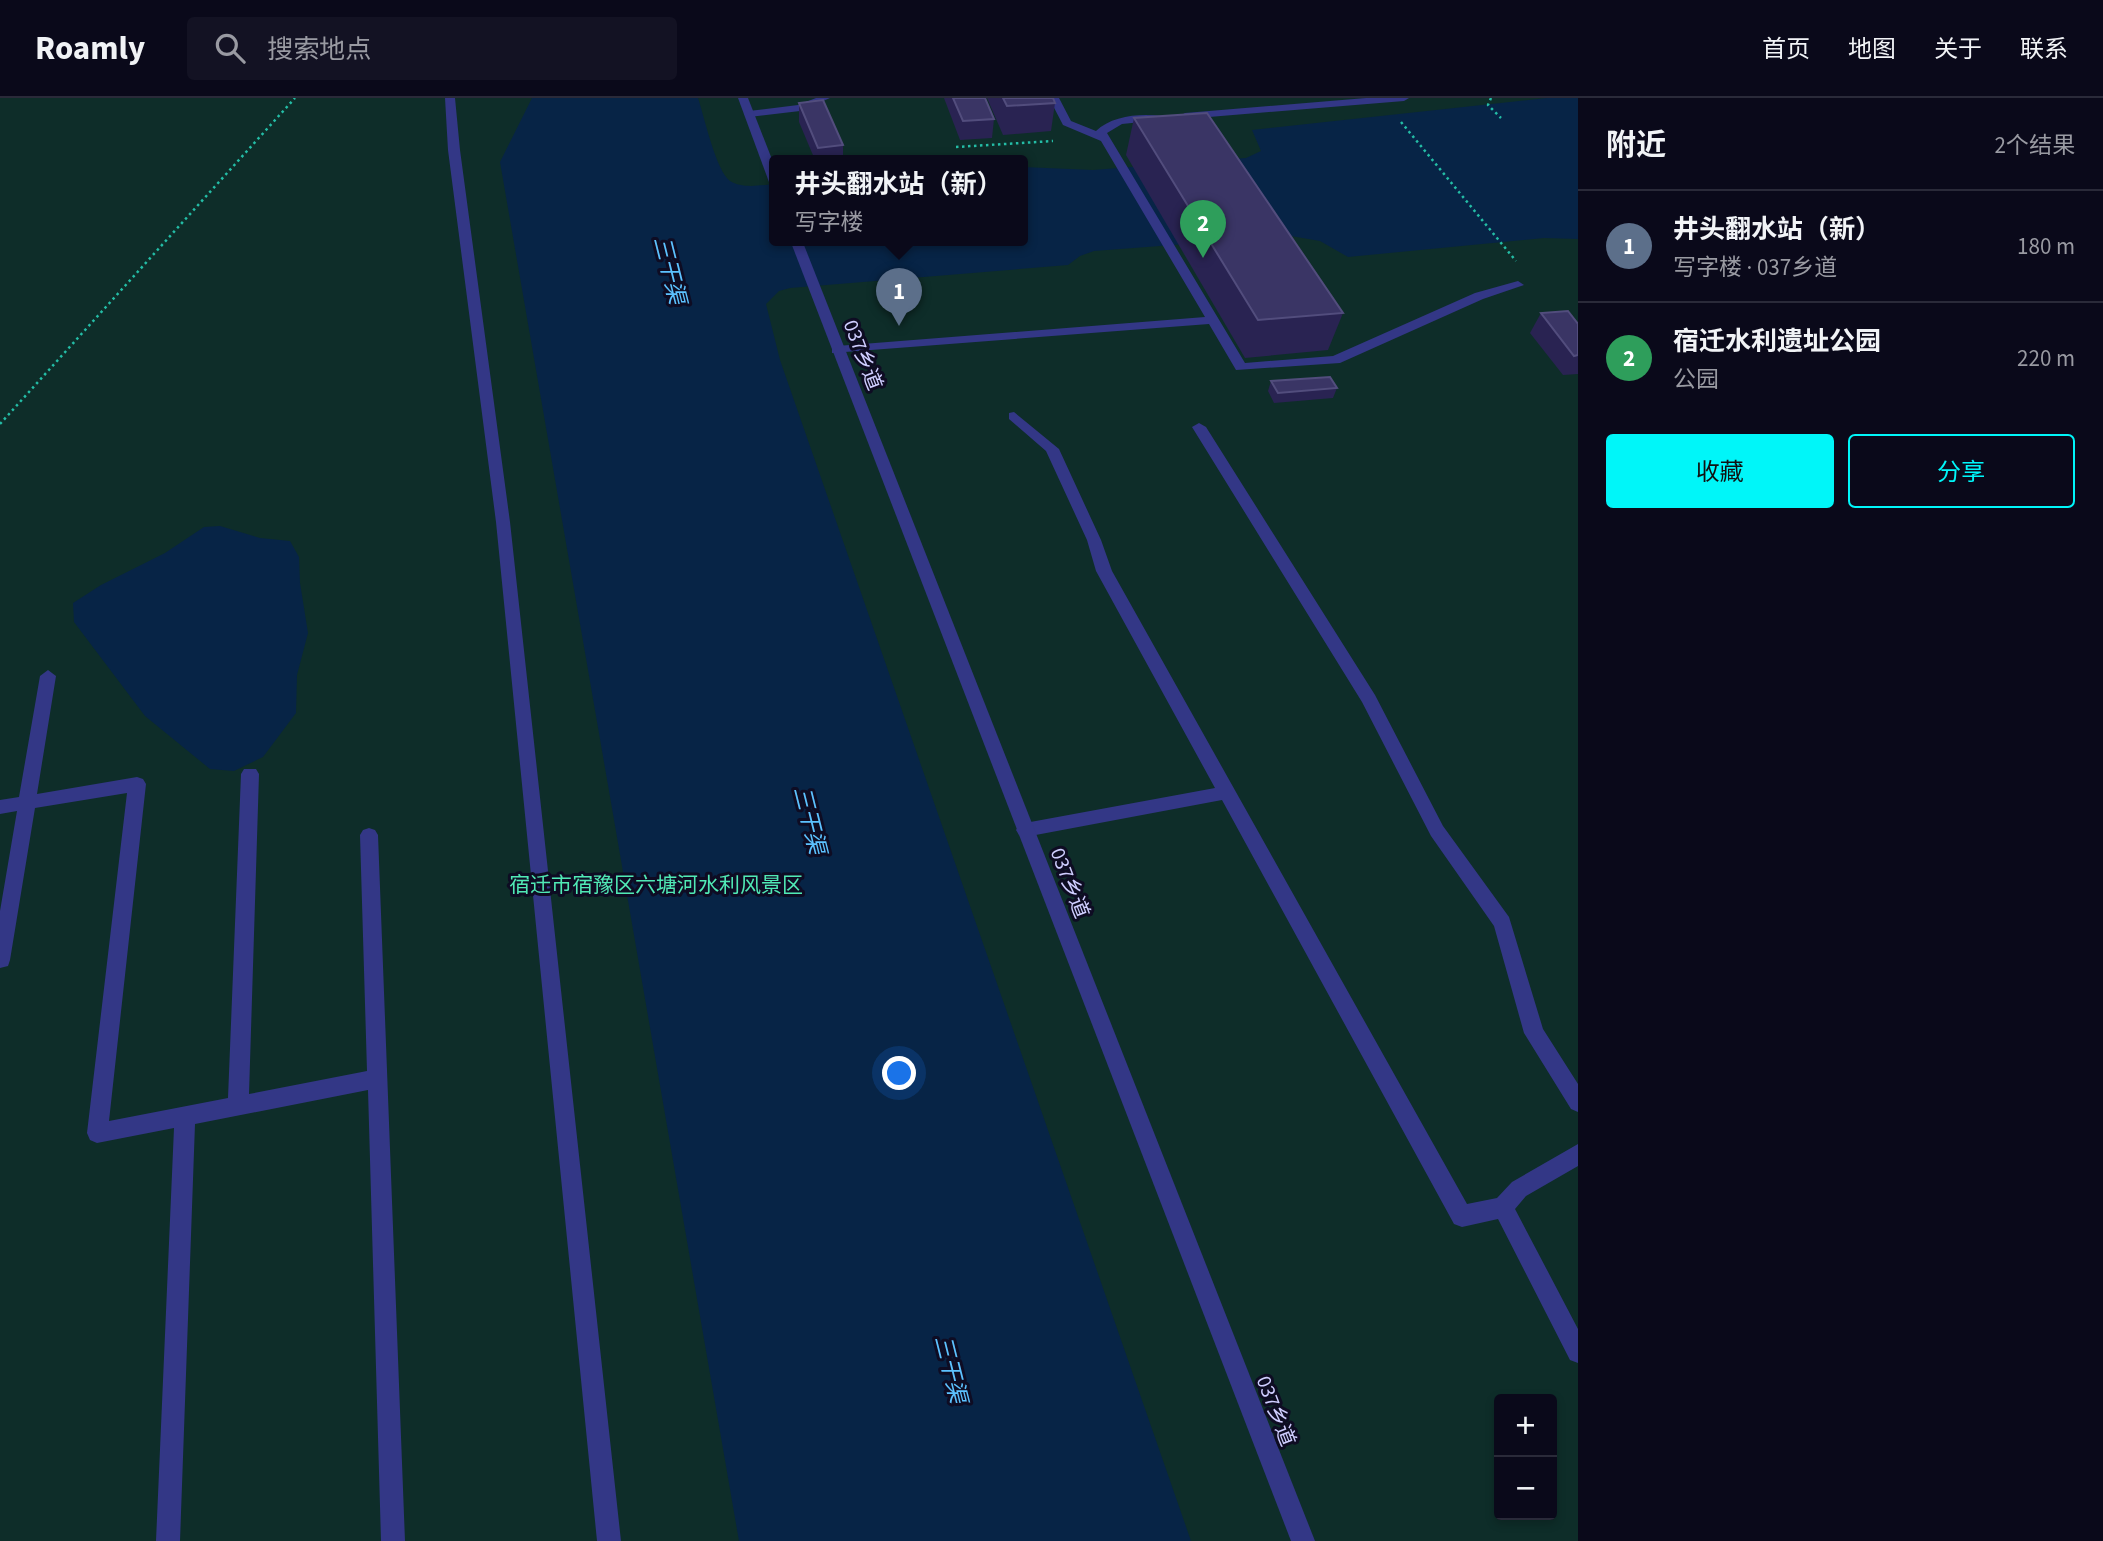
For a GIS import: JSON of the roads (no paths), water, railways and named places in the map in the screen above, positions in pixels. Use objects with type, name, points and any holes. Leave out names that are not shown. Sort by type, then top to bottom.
[{"type":"street","points":[[450,98],[454,149],[503,522],[609,1541]]},
{"type":"street","points":[[743,98],[769,166]]},
{"type":"street","points":[[749,114],[800,108],[825,98]]},
{"type":"street","points":[[1054,98],[1067,123],[1105,139]]},
{"type":"street","points":[[1176,117],[1404,98]]},
{"type":"street","points":[[1163,118],[1108,124],[1101,132],[1241,367],[1315,362],[1349,355],[1479,296],[1518,285]]},
{"type":"street","name":"037乡道","points":[[798,246],[1303,1541]]},
{"type":"street","points":[[837,349],[1213,320]]},
{"type":"street","points":[[1014,416],[1052,449],[1094,540],[1104,571],[1462,1216],[1503,1206],[1519,1189],[1578,1154]]},
{"type":"street","points":[[1199,427],[1369,699],[1437,831],[1502,923],[1534,1033],[1578,1102]]},
{"type":"street","points":[[1,960],[48,676]]},
{"type":"street","points":[[238,1106],[250,774]]},
{"type":"street","points":[[0,807],[137,784],[97,1133],[375,1079]]},
{"type":"street","points":[[1025,830],[1225,793]]},
{"type":"street","points":[[369,835],[375,1079],[393,1541]]},
{"type":"street","points":[[168,1541],[185,1116]]},
{"type":"street","points":[[1503,1206],[1578,1352]]},
{"type":"water","name":"三干渠","points":[[532,98],[698,98],[715,155],[725,175],[730,181],[740,185],[769,185],[769,246],[1028,246],[1028,167],[1093,170],[1246,158],[1261,151],[1252,130],[1547,98],[1578,98],[1578,239],[1544,238],[1348,257],[1320,241],[1291,236],[1094,251],[1080,256],[1068,265],[790,288],[779,291],[766,304],[780,360],[1191,1541],[739,1541],[500,162]]},
{"type":"water","points":[[220,526],[260,538],[290,541],[299,557],[308,633],[297,675],[296,713],[263,757],[234,771],[210,769],[145,716],[74,622],[73,603],[101,585],[165,553],[204,527]]},
{"type":"place","name":"宿迁水利遗址公园","points":[[1203,258]]},
{"type":"place","name":"井头翻水站（新）","points":[[899,326]]},
{"type":"park label","name":"宿迁市宿豫区六塘河水利风景区","points":[[656,885]]}]
